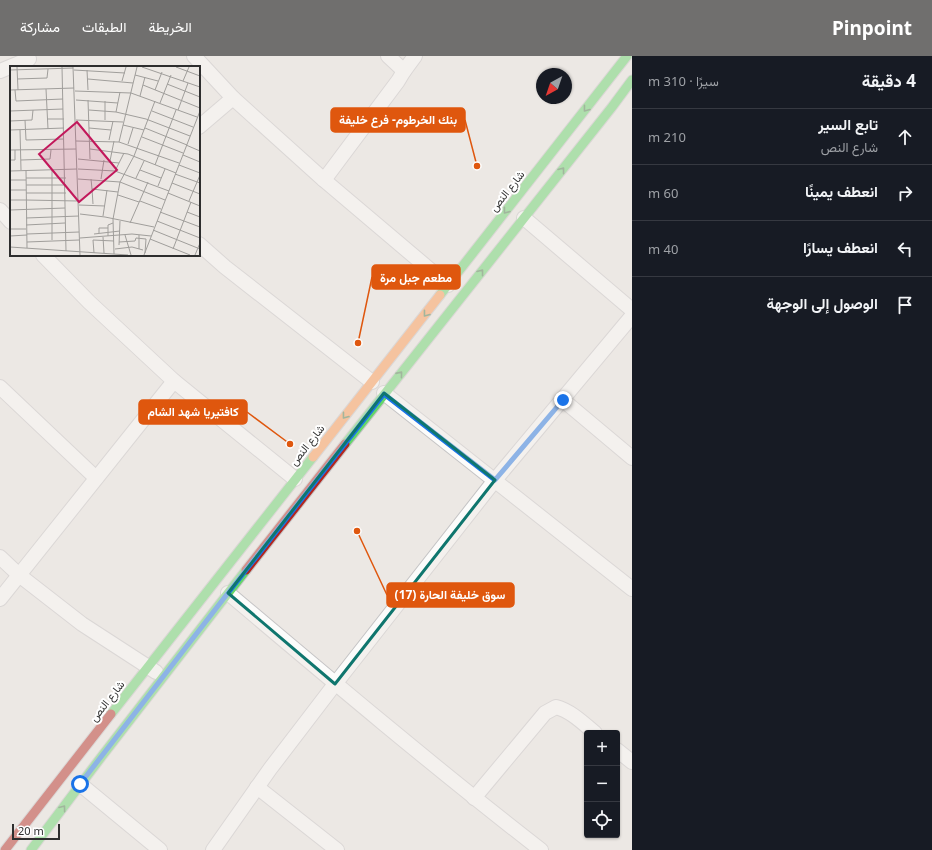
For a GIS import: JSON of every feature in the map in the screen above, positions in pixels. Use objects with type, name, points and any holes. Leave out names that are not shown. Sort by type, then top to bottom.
[{"type":"main road","name":"شارع النص","points":[[31,850],[80,784],[228,593],[524,218],[604,101],[627,56]]},
{"type":"main road","name":"شارع النص","points":[[5,850],[448,285],[604,101],[632,80]]},
{"type":"street","points":[[194,56],[233,98],[324,180],[448,285]]},
{"type":"street","points":[[388,56],[404,72]]},
{"type":"street","points":[[324,180],[416,56]]},
{"type":"street","points":[[15,66],[30,61]]},
{"type":"street","points":[[0,71],[10,68]]},
{"type":"street","points":[[200,126],[233,98]]},
{"type":"street","points":[[0,210],[10,221]]},
{"type":"street","points":[[524,218],[632,310]]},
{"type":"street","points":[[200,245],[225,267],[372,382]]},
{"type":"street","points":[[45,256],[89,302],[174,381],[295,479]]},
{"type":"street","points":[[213,850],[257,787],[335,684],[495,480],[563,400],[627,331],[632,316]]},
{"type":"street","points":[[0,599],[174,381]]},
{"type":"street","points":[[0,387],[96,478]]},
{"type":"street","points":[[384,394],[632,589]]},
{"type":"street","points":[[563,400],[632,458]]},
{"type":"street","points":[[0,558],[19,575],[82,624],[163,677]]},
{"type":"street","points":[[228,593],[335,684],[474,798],[541,850]]},
{"type":"street","points":[[474,798],[545,713],[556,707],[564,709],[591,730]]},
{"type":"street","points":[[620,752],[632,762]]},
{"type":"street","points":[[80,784],[160,850]]},
{"type":"street","points":[[257,787],[337,850]]},
{"type":"highlighted area","points":[[384,393],[495,480],[335,684],[228,593]]},
{"type":"traffic: fast","points":[[440,295],[627,56]]},
{"type":"traffic: fast","points":[[345,444],[632,80]]},
{"type":"traffic: fast","points":[[111,714],[313,457]]},
{"type":"traffic: fast","points":[[31,850],[246,570]]},
{"type":"traffic: slow","points":[[313,457],[440,295]]},
{"type":"traffic: jam","points":[[246,570],[345,444]]},
{"type":"traffic: jam","points":[[5,850],[111,714]]},
{"type":"place","name":"بنك الخرطوم- فرع خليفة","points":[[477,166]]},
{"type":"place","name":"مطعم جبل مرة","points":[[358,343]]},
{"type":"place","name":"كافتيريا شهد الشام","points":[[290,444]]},
{"type":"place","name":"سوق خليفة الحارة (17)","points":[[357,531]]},
{"type":"route","points":[[80,784],[384,394],[495,480],[563,400]]}]
